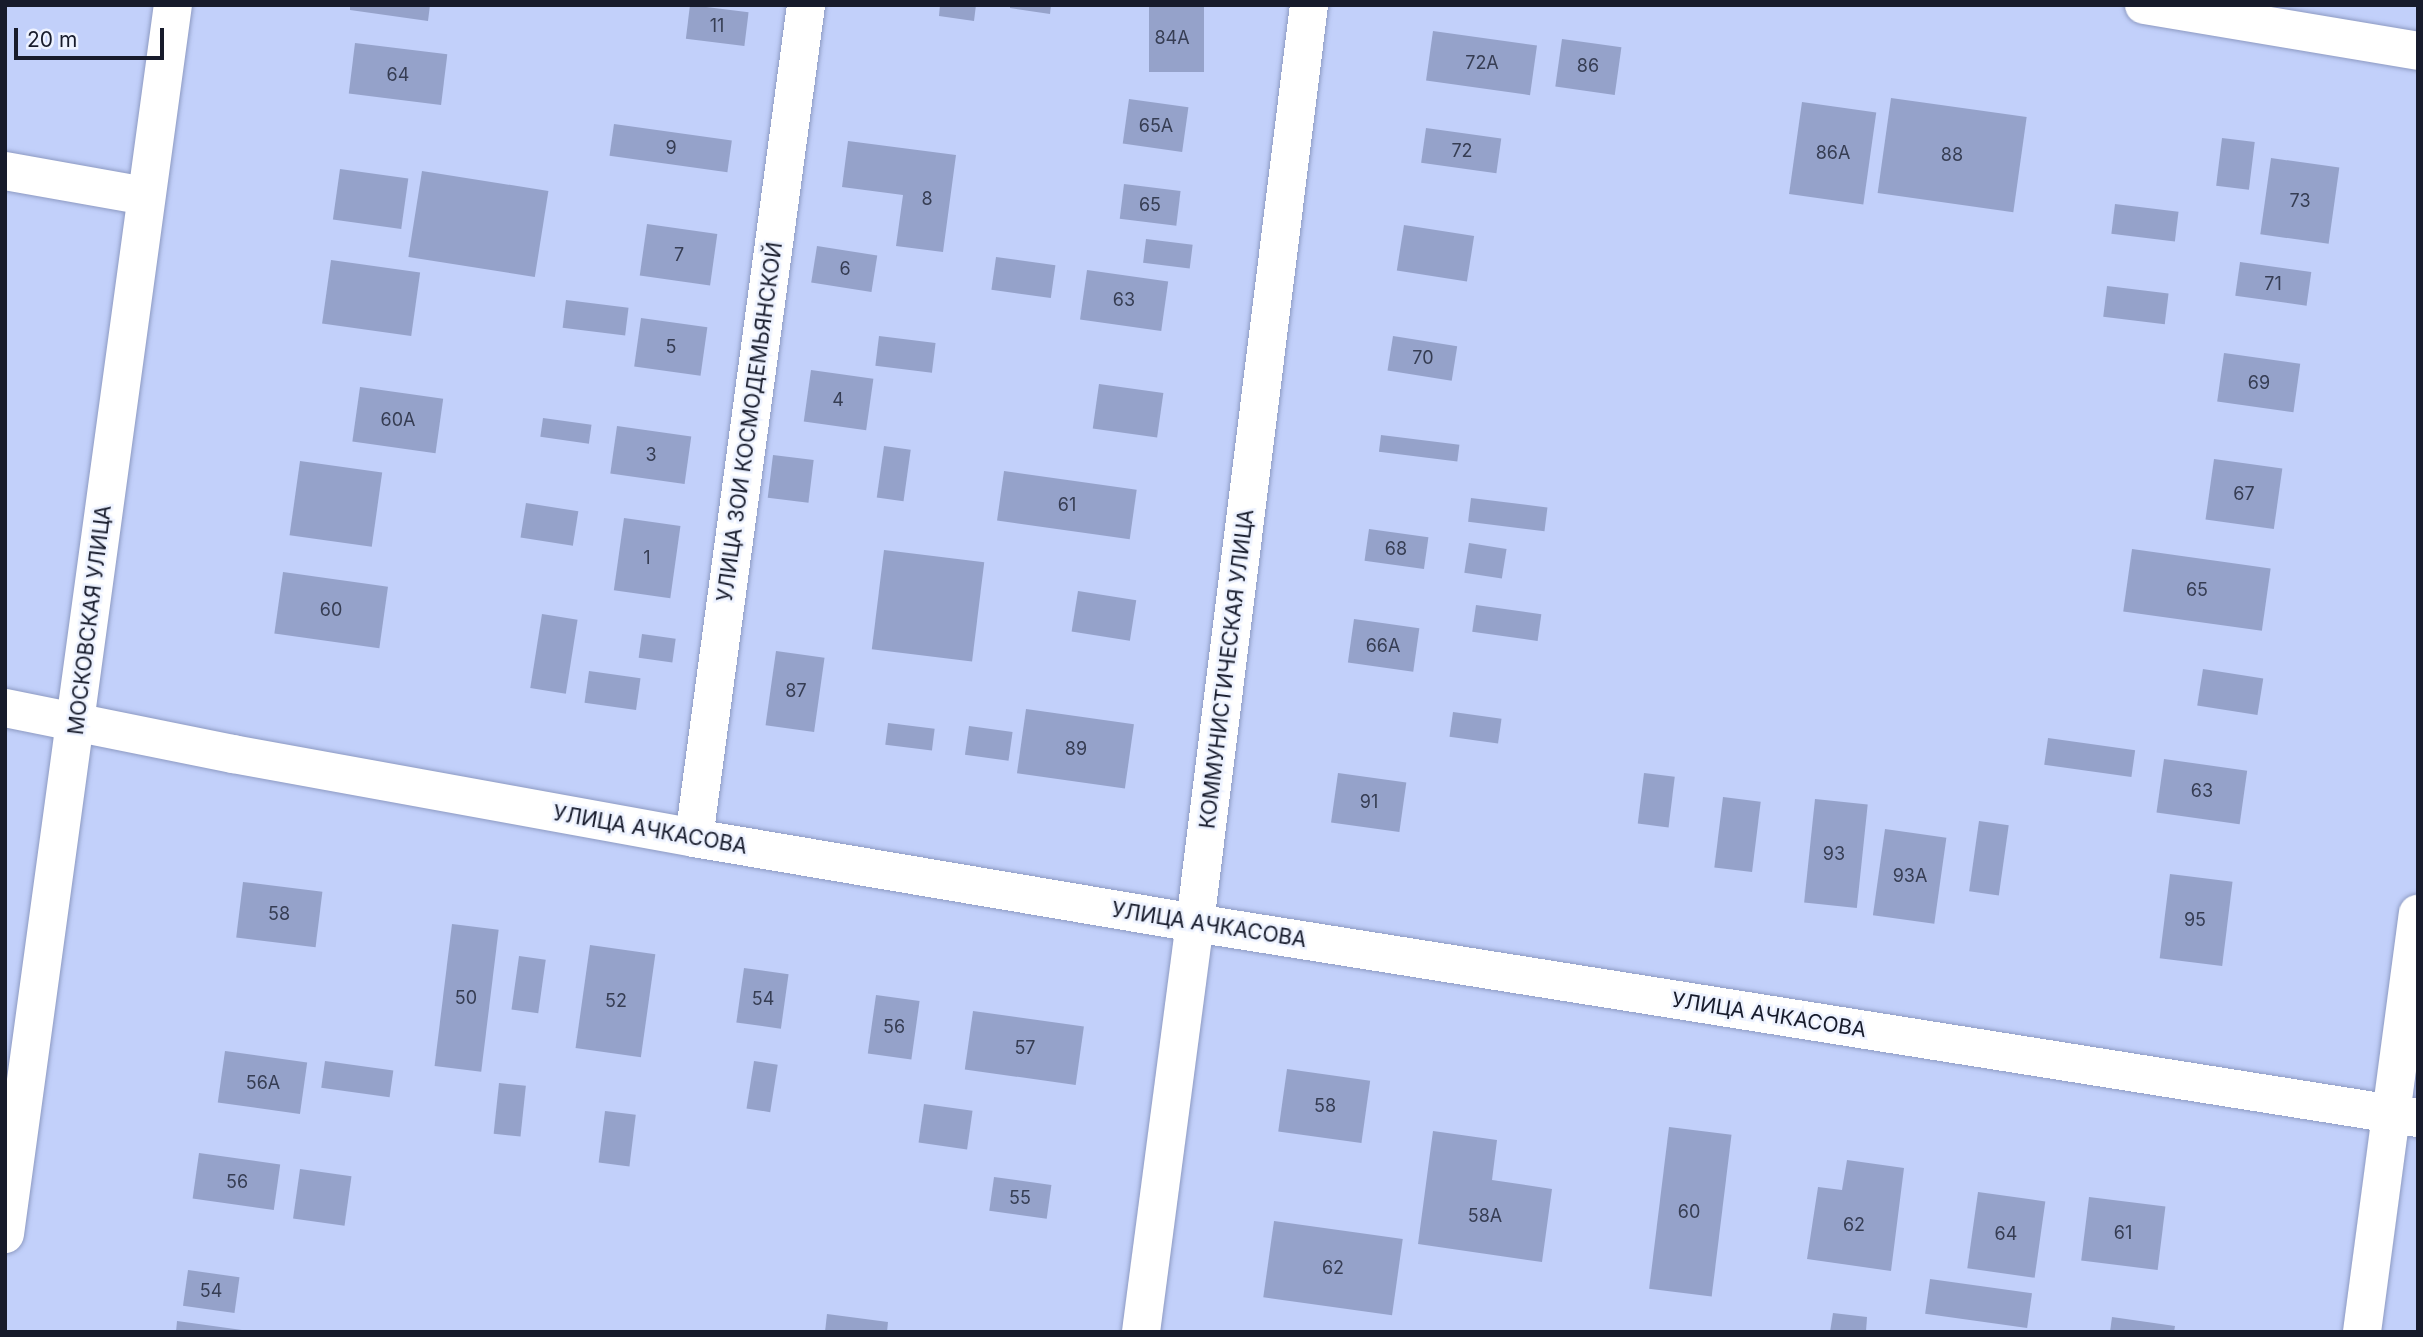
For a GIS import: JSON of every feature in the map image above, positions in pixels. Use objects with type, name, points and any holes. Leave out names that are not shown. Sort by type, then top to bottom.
[{"type":"street","name":"МОСКОВСКАЯ УЛИЦА","points":[[5,1234],[78,721],[145,197],[173,5]]},
{"type":"street","name":"УЛИЦА ЗОИ КОСМОДЕМЬЯНСКОЙ","points":[[694,838],[806,5]]},
{"type":"street","name":"КОММУНИСТИЧЕСКАЯ УЛИЦА","points":[[1141,1332],[1195,923],[1309,5]]},
{"type":"street","points":[[2144,5],[2418,51]]},
{"type":"street","points":[[5,171],[145,197]]},
{"type":"street","name":"УЛИЦА АЧКАСОВА","points":[[5,708],[233,754],[694,838],[1195,923],[2405,1116]]},
{"type":"street","points":[[2362,1332],[2405,1116],[2418,914]]},
{"type":"building","points":[[350,5],[430,5],[428,21],[350,10]]},
{"type":"building","points":[[690,5],[749,12],[744,46],[686,39]]},
{"type":"building","points":[[940,5],[976,5],[974,21],[939,16]]},
{"type":"building","points":[[1010,5],[1051,5],[1050,14],[1010,8]]},
{"type":"building","points":[[1149,5],[1204,5],[1204,72],[1149,72]]},
{"type":"building","points":[[1433,31],[1537,46],[1530,95],[1426,81]]},
{"type":"building","points":[[1562,39],[1621,47],[1615,95],[1555,87]]},
{"type":"building","points":[[355,43],[447,54],[441,105],[349,94]]},
{"type":"building","points":[[1891,98],[2027,117],[2013,212],[1878,193]]},
{"type":"building","points":[[1129,99],[1188,107],[1182,152],[1123,144]]},
{"type":"building","points":[[1802,102],[1876,112],[1863,205],[1789,194]]},
{"type":"building","points":[[614,124],[732,141],[727,172],[610,156]]},
{"type":"building","points":[[1426,128],[1501,139],[1496,173],[1421,163]]},
{"type":"building","points":[[2222,138],[2255,142],[2249,190],[2216,186]]},
{"type":"building","points":[[848,141],[956,155],[943,252],[896,246],[903,195],[842,187]]},
{"type":"building","points":[[2271,158],[2339,168],[2329,244],[2260,234]]},
{"type":"building","points":[[340,169],[408,179],[401,229],[333,220]]},
{"type":"building","points":[[422,171],[548,191],[535,277],[408,257]]},
{"type":"building","points":[[1124,184],[1181,191],[1176,226],[1120,219]]},
{"type":"building","points":[[2115,204],[2179,212],[2175,242],[2111,234]]},
{"type":"building","points":[[647,224],[717,234],[710,285],[640,275]]},
{"type":"building","points":[[1404,225],[1474,236],[1467,282],[1397,270]]},
{"type":"building","points":[[1146,239],[1193,245],[1190,269],[1143,263]]},
{"type":"building","points":[[817,246],[877,256],[871,292],[811,283]]},
{"type":"building","points":[[996,257],[1055,265],[1051,298],[991,290]]},
{"type":"building","points":[[331,260],[420,273],[411,336],[322,323]]},
{"type":"building","points":[[2240,262],[2311,272],[2307,306],[2235,296]]},
{"type":"building","points":[[1087,270],[1168,281],[1161,331],[1080,320]]},
{"type":"building","points":[[2107,286],[2169,294],[2165,324],[2103,317]]},
{"type":"building","points":[[566,300],[629,308],[625,335],[563,328]]},
{"type":"building","points":[[641,318],[707,327],[701,376],[634,367]]},
{"type":"building","points":[[879,336],[936,343],[932,373],[875,366]]},
{"type":"building","points":[[1393,336],[1457,346],[1452,381],[1388,371]]},
{"type":"building","points":[[2224,353],[2300,364],[2293,412],[2217,402]]},
{"type":"building","points":[[811,370],[873,379],[866,430],[804,421]]},
{"type":"building","points":[[1099,384],[1163,393],[1157,438],[1093,429]]},
{"type":"building","points":[[360,387],[443,399],[436,453],[352,441]]},
{"type":"building","points":[[543,418],[592,425],[589,444],[540,437]]},
{"type":"building","points":[[617,426],[691,436],[685,484],[610,474]]},
{"type":"building","points":[[1381,435],[1459,445],[1457,462],[1379,452]]},
{"type":"building","points":[[884,446],[911,450],[904,501],[877,497]]},
{"type":"building","points":[[773,455],[814,460],[808,503],[768,498]]},
{"type":"building","points":[[2214,459],[2282,469],[2274,529],[2206,519]]},
{"type":"building","points":[[300,461],[382,473],[372,547],[290,535]]},
{"type":"building","points":[[1004,471],[1137,490],[1130,539],[997,521]]},
{"type":"building","points":[[1471,498],[1547,507],[1545,531],[1468,522]]},
{"type":"building","points":[[526,503],[578,511],[573,546],[521,538]]},
{"type":"building","points":[[624,518],[680,526],[670,598],[614,590]]},
{"type":"building","points":[[1369,529],[1428,537],[1424,569],[1365,561]]},
{"type":"building","points":[[1469,543],[1507,549],[1502,579],[1464,573]]},
{"type":"building","points":[[2132,549],[2271,568],[2262,631],[2123,611]]},
{"type":"building","points":[[884,550],[984,562],[972,662],[872,649]]},
{"type":"building","points":[[283,572],[388,587],[379,648],[274,633]]},
{"type":"building","points":[[1078,591],[1136,600],[1130,641],[1072,631]]},
{"type":"building","points":[[1476,605],[1541,614],[1538,641],[1472,632]]},
{"type":"building","points":[[542,614],[578,620],[566,694],[530,688]]},
{"type":"building","points":[[1354,619],[1419,628],[1413,672],[1348,663]]},
{"type":"building","points":[[642,634],[676,639],[672,662],[639,658]]},
{"type":"building","points":[[776,651],[825,658],[814,732],[766,725]]},
{"type":"building","points":[[2203,669],[2263,679],[2257,715],[2197,706]]},
{"type":"building","points":[[589,671],[640,678],[636,710],[585,703]]},
{"type":"building","points":[[1026,709],[1134,724],[1125,789],[1017,773]]},
{"type":"building","points":[[1453,712],[1502,719],[1498,744],[1450,737]]},
{"type":"building","points":[[888,723],[935,729],[932,751],[885,745]]},
{"type":"building","points":[[969,726],[1013,732],[1009,761],[965,755]]},
{"type":"building","points":[[2048,738],[2135,750],[2131,777],[2044,765]]},
{"type":"building","points":[[2164,759],[2247,771],[2240,824],[2156,812]]},
{"type":"building","points":[[1338,773],[1406,783],[1399,832],[1331,823]]},
{"type":"building","points":[[1644,773],[1675,777],[1669,827],[1638,824]]},
{"type":"building","points":[[1723,797],[1761,802],[1752,872],[1714,867]]},
{"type":"building","points":[[1815,799],[1868,805],[1857,908],[1804,902]]},
{"type":"building","points":[[1979,821],[2009,825],[1999,895],[1969,891]]},
{"type":"building","points":[[1885,829],[1946,838],[1934,924],[1873,915]]},
{"type":"building","points":[[2170,874],[2233,882],[2222,966],[2160,958]]},
{"type":"building","points":[[243,882],[322,892],[316,947],[236,938]]},
{"type":"building","points":[[452,924],[499,930],[481,1072],[435,1066]]},
{"type":"building","points":[[590,945],[655,954],[641,1057],[576,1048]]},
{"type":"building","points":[[519,956],[546,960],[538,1013],[511,1009]]},
{"type":"building","points":[[744,968],[789,974],[781,1029],[736,1022]]},
{"type":"building","points":[[876,995],[920,1001],[911,1060],[868,1053]]},
{"type":"building","points":[[973,1011],[1084,1027],[1076,1085],[965,1069]]},
{"type":"building","points":[[225,1051],[307,1063],[300,1114],[218,1102]]},
{"type":"building","points":[[325,1061],[393,1071],[390,1097],[321,1088]]},
{"type":"building","points":[[754,1061],[778,1065],[770,1112],[746,1108]]},
{"type":"building","points":[[1287,1069],[1370,1081],[1361,1143],[1278,1131]]},
{"type":"building","points":[[499,1083],[526,1086],[521,1137],[494,1134]]},
{"type":"building","points":[[924,1104],[973,1111],[967,1149],[919,1143]]},
{"type":"building","points":[[605,1111],[636,1115],[629,1166],[599,1163]]},
{"type":"building","points":[[1669,1127],[1732,1135],[1712,1296],[1649,1289]]},
{"type":"building","points":[[1433,1131],[1497,1140],[1492,1180],[1552,1189],[1542,1262],[1418,1244]]},
{"type":"building","points":[[199,1153],[280,1164],[274,1210],[193,1199]]},
{"type":"building","points":[[1847,1160],[1904,1168],[1891,1271],[1807,1259],[1818,1187],[1842,1190]]},
{"type":"building","points":[[300,1169],[351,1176],[345,1226],[293,1219]]},
{"type":"building","points":[[994,1177],[1051,1185],[1047,1219],[989,1211]]},
{"type":"building","points":[[1978,1192],[2045,1201],[2035,1278],[1967,1268]]},
{"type":"building","points":[[2089,1197],[2165,1206],[2158,1270],[2081,1261]]},
{"type":"building","points":[[1274,1221],[1403,1239],[1392,1315],[1263,1297]]},
{"type":"building","points":[[188,1270],[239,1277],[234,1313],[183,1306]]},
{"type":"building","points":[[1930,1279],[2032,1293],[2027,1328],[1925,1314]]},
{"type":"building","points":[[1833,1313],[1867,1317],[1866,1332],[1830,1332]]},
{"type":"building","points":[[827,1314],[888,1322],[887,1332],[825,1332]]},
{"type":"building","points":[[2112,1317],[2175,1326],[2174,1332],[2110,1332]]},
{"type":"building","points":[[177,1321],[242,1330],[242,1332],[176,1332]]}]
